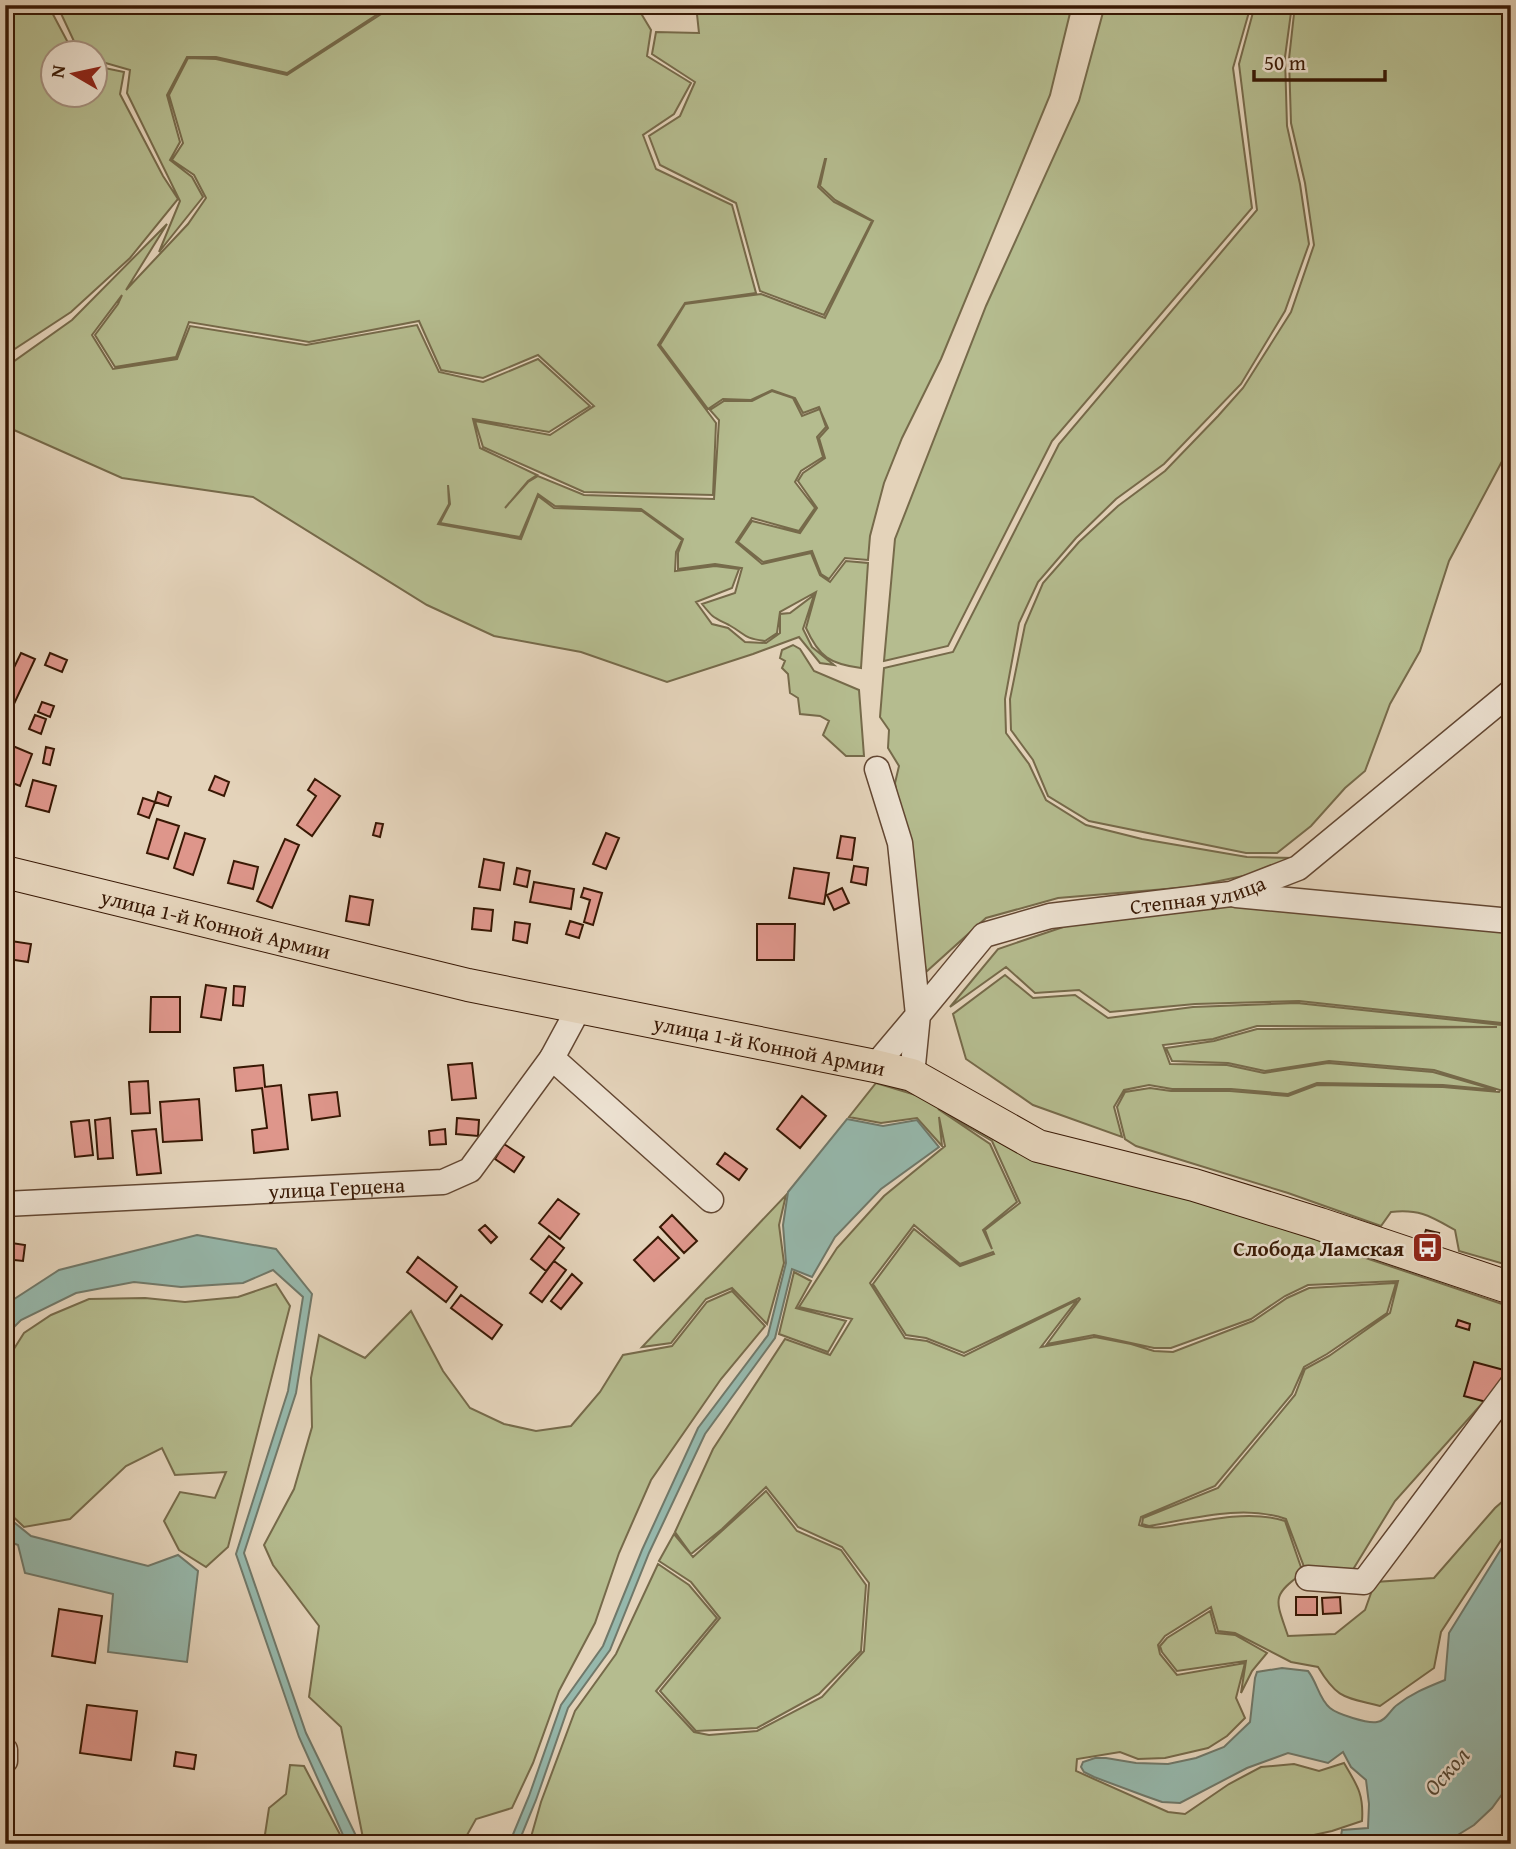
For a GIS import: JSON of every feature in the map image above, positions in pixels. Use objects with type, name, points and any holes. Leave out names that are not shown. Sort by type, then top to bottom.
[{"type":"main road","name":"улица 1-й Конной Армии","points":[[5,872],[468,985],[912,1075],[1038,1146],[1194,1185],[1511,1288]]},
{"type":"street","name":"Степная улица","points":[[875,1066],[984,935],[1050,916],[1231,894],[1298,868],[1511,692]]},
{"type":"street","points":[[877,769],[900,843],[918,1015],[912,1075]]},
{"type":"street","points":[[1231,894],[1511,921]]},
{"type":"street","name":"улица Герцена","points":[[5,1204],[443,1182],[470,1170],[552,1058],[580,1006]]},
{"type":"street","points":[[552,1058],[711,1200]]},
{"type":"street","points":[[1308,1578],[1364,1582],[1511,1386]]},
{"type":"street","points":[[5,1750],[5,1761]]},
{"type":"green space","points":[[5,5],[48,5],[66,38],[38,38],[38,108],[108,108],[108,69],[124,72],[120,94],[178,199],[130,258],[71,312],[5,354]]},
{"type":"green space","points":[[57,5],[381,5],[384,10],[287,73],[216,57],[187,57],[167,95],[180,142],[170,160],[192,177],[203,197],[159,252],[180,201],[127,93],[130,70],[108,64],[108,38],[72,38]]},
{"type":"green space","points":[[383,5],[636,5],[651,30],[647,56],[691,83],[674,114],[643,135],[656,169],[732,205],[756,293],[685,303],[658,345],[716,423],[713,495],[584,492],[483,447],[475,421],[550,435],[594,406],[538,355],[483,378],[441,370],[419,321],[309,342],[189,322],[176,357],[115,367],[95,335],[122,295],[92,335],[113,369],[177,359],[190,326],[306,345],[417,325],[439,372],[483,382],[538,359],[590,406],[549,432],[473,419],[480,448],[537,475],[528,481],[505,508],[528,482],[538,476],[584,495],[714,499],[719,420],[710,410],[724,401],[752,401],[772,391],[793,398],[802,416],[820,409],[819,407],[803,413],[795,398],[772,390],[751,400],[723,399],[708,409],[660,345],[685,304],[761,294],[825,318],[873,221],[835,200],[820,186],[825,159],[818,187],[834,202],[872,221],[824,315],[760,291],[736,203],[660,165],[649,136],[680,116],[695,82],[652,54],[656,32],[699,33],[696,5],[1072,5],[1050,95],[941,359],[902,438],[884,483],[870,536],[868,560],[845,558],[829,579],[821,574],[812,551],[763,562],[738,542],[752,521],[800,533],[817,508],[798,481],[803,473],[825,458],[819,438],[828,428],[820,410],[826,427],[817,437],[823,457],[801,471],[795,482],[815,508],[799,531],[752,518],[736,542],[762,564],[811,553],[820,575],[830,582],[846,561],[868,563],[861,668],[833,661],[821,652],[811,638],[806,628],[816,592],[780,612],[777,633],[765,641],[748,637],[714,617],[702,604],[735,593],[742,568],[715,564],[678,569],[678,553],[683,539],[641,509],[555,506],[538,494],[520,537],[440,523],[450,504],[448,485],[449,504],[438,524],[521,539],[538,496],[554,508],[642,511],[682,540],[676,552],[675,571],[715,566],[739,569],[732,588],[696,602],[712,624],[728,628],[745,642],[766,643],[780,633],[780,614],[790,613],[814,595],[803,629],[812,647],[834,665],[820,663],[799,637],[667,682],[581,652],[494,636],[427,605],[253,497],[122,478],[5,426],[5,362],[10,364],[72,320],[167,224],[126,290],[188,224],[206,198],[194,175],[172,160],[183,143],[169,95],[188,58],[216,59],[287,75],[386,11]]},
{"type":"green space","points":[[1105,5],[1251,5],[1233,68],[1252,208],[1052,441],[948,646],[884,661],[895,539],[986,306],[1079,101]]},
{"type":"green space","points":[[1255,5],[1292,5],[1285,57],[1287,126],[1300,184],[1309,244],[1285,311],[1241,384],[1164,464],[1116,499],[1076,538],[1038,582],[1019,623],[1005,699],[1006,733],[1029,764],[1046,800],[1086,825],[1142,839],[1247,857],[1292,858],[1277,869],[1190,887],[1058,898],[986,918],[926,972],[895,783],[899,766],[888,748],[889,730],[880,717],[884,668],[953,652],[1059,444],[1257,210],[1239,64]]},
{"type":"green space","points":[[1295,5],[1511,5],[1511,450],[1508,450],[1449,561],[1420,651],[1390,704],[1365,771],[1345,788],[1311,826],[1277,853],[1246,853],[1089,821],[1048,796],[1033,760],[1011,730],[1010,699],[1025,625],[1043,583],[1079,542],[1118,506],[1165,471],[1218,416],[1243,388],[1291,312],[1314,245],[1305,183],[1291,123],[1289,59]]},
{"type":"green space","points":[[793,645],[800,649],[814,671],[859,690],[864,756],[846,756],[823,735],[829,721],[820,716],[800,714],[798,698],[790,693],[788,674],[782,668],[785,661],[780,658],[782,650]]},
{"type":"green space","points":[[1234,906],[1511,933],[1511,1024],[1299,1001],[1195,1004],[1110,1012],[1079,990],[1035,993],[1006,967],[950,1007],[998,949],[1084,920]]},
{"type":"green space","points":[[1005,975],[1033,998],[1075,995],[1108,1018],[1193,1007],[1297,1003],[1511,1026],[1511,1266],[1459,1251],[1455,1230],[1424,1215],[1391,1212],[1381,1226],[1288,1193],[1136,1146],[1125,1139],[1117,1107],[1125,1092],[1150,1088],[1288,1096],[1317,1085],[1443,1087],[1499,1092],[1500,1090],[1434,1070],[1329,1061],[1265,1071],[1228,1063],[1172,1061],[1166,1048],[1214,1041],[1257,1029],[1497,1027],[1257,1026],[1213,1039],[1163,1045],[1170,1064],[1227,1065],[1264,1073],[1328,1063],[1433,1072],[1496,1090],[1443,1085],[1317,1083],[1288,1094],[1231,1089],[1172,1089],[1149,1085],[1124,1090],[1114,1107],[1122,1137],[1033,1105],[966,1059],[953,1014]]},
{"type":"green space","points":[[876,1083],[929,1099],[1257,1216],[1342,1250],[1511,1307],[1511,1371],[1395,1501],[1349,1576],[1306,1572],[1286,1519],[1270,1515],[1235,1513],[1149,1526],[1142,1524],[1143,1518],[1218,1488],[1295,1395],[1305,1369],[1329,1356],[1390,1313],[1398,1281],[1308,1285],[1285,1296],[1251,1319],[1171,1348],[1154,1348],[1094,1335],[1047,1344],[1079,1298],[964,1353],[926,1338],[906,1335],[873,1284],[914,1229],[960,1266],[994,1254],[993,1252],[960,1264],[914,1225],[870,1283],[905,1338],[927,1341],[964,1356],[1077,1300],[1041,1347],[1095,1337],[1154,1351],[1173,1352],[1253,1321],[1287,1298],[1309,1288],[1396,1283],[1387,1313],[1304,1367],[1292,1394],[1215,1486],[1141,1517],[1139,1525],[1157,1528],[1249,1516],[1285,1521],[1303,1573],[1285,1587],[1279,1600],[1288,1636],[1335,1634],[1365,1610],[1375,1582],[1434,1578],[1503,1501],[1511,1487],[1511,1525],[1441,1632],[1434,1668],[1380,1706],[1358,1701],[1331,1686],[1318,1667],[1291,1662],[1235,1633],[1218,1631],[1211,1607],[1165,1636],[1158,1645],[1160,1654],[1177,1675],[1245,1663],[1236,1698],[1245,1718],[1227,1736],[1208,1748],[1165,1758],[1138,1759],[1120,1752],[1077,1759],[1076,1771],[1168,1812],[1185,1814],[1229,1784],[1261,1767],[1294,1764],[1319,1771],[1344,1763],[1359,1790],[1362,1821],[1332,1831],[1273,1844],[529,1844],[541,1802],[575,1711],[616,1654],[658,1564],[689,1585],[717,1618],[656,1691],[694,1732],[709,1735],[757,1731],[822,1697],[864,1651],[869,1583],[842,1547],[798,1527],[766,1487],[691,1554],[675,1532],[713,1449],[785,1339],[830,1355],[852,1319],[799,1307],[837,1248],[884,1196],[945,1146],[939,1117],[942,1146],[917,1118],[881,1123],[849,1117]],"holes":[[[938,1109],[992,1141],[1020,1203],[985,1230],[992,1249],[983,1230],[1017,1202],[990,1144]]]},
{"type":"green space","points":[[786,1195],[779,1225],[784,1263],[767,1324],[732,1288],[706,1299],[671,1343],[642,1347]]},
{"type":"green space","points":[[794,1272],[811,1281],[796,1308],[846,1321],[828,1352],[779,1334]]},
{"type":"green space","points":[[276,1284],[290,1306],[228,1547],[206,1567],[179,1550],[164,1521],[180,1492],[215,1498],[226,1472],[175,1475],[162,1448],[126,1466],[70,1519],[24,1527],[5,1509],[5,1363],[24,1333],[51,1315],[89,1299],[145,1298],[185,1302],[238,1297]]},
{"type":"green space","points":[[732,1291],[765,1326],[721,1379],[651,1480],[619,1553],[595,1623],[559,1691],[533,1763],[512,1808],[476,1819],[462,1844],[368,1844],[363,1838],[341,1727],[309,1697],[319,1626],[273,1565],[264,1545],[294,1489],[312,1427],[311,1378],[319,1335],[365,1358],[411,1311],[443,1371],[470,1408],[504,1424],[536,1431],[571,1426],[600,1392],[623,1355],[672,1346],[707,1302]]},
{"type":"green space","points":[[766,1491],[797,1531],[841,1550],[866,1585],[861,1651],[819,1694],[757,1728],[696,1731],[660,1691],[720,1618],[691,1582],[659,1561],[674,1534],[693,1557]]},
{"type":"green space","points":[[1210,1611],[1216,1633],[1235,1635],[1267,1653],[1252,1671],[1241,1693],[1246,1661],[1177,1671],[1162,1652],[1160,1646],[1167,1638]]},
{"type":"green space","points":[[290,1765],[304,1766],[345,1844],[261,1844],[264,1841],[269,1808],[286,1794]]},
{"type":"water","points":[[847,1119],[883,1126],[917,1120],[939,1147],[881,1189],[835,1237],[812,1277],[792,1269],[775,1338],[705,1434],[649,1553],[610,1650],[568,1708],[518,1844],[509,1844],[561,1705],[603,1646],[642,1550],[698,1428],[768,1335],[786,1263],[783,1225],[788,1192]]},
{"type":"water","points":[[197,1235],[276,1249],[312,1294],[296,1393],[244,1553],[306,1733],[360,1844],[347,1844],[299,1737],[236,1554],[288,1391],[303,1297],[273,1270],[243,1283],[181,1287],[134,1282],[76,1293],[21,1320],[5,1336],[5,1305],[59,1270]]},
{"type":"water","points":[[5,1515],[31,1536],[148,1566],[178,1555],[198,1571],[187,1662],[108,1652],[113,1594],[25,1573],[18,1545],[5,1540]]},
{"type":"water","name":"Оскол","points":[[1511,1533],[1511,1782],[1492,1808],[1474,1825],[1443,1844],[1308,1844],[1341,1836],[1342,1830],[1368,1828],[1366,1780],[1351,1767],[1343,1752],[1328,1763],[1288,1753],[1247,1768],[1180,1803],[1162,1802],[1145,1796],[1094,1777],[1084,1772],[1081,1767],[1083,1762],[1095,1758],[1168,1764],[1196,1758],[1224,1747],[1250,1722],[1257,1672],[1282,1668],[1308,1671],[1330,1708],[1360,1720],[1380,1721],[1408,1697],[1445,1680],[1449,1633]]},
{"type":"building","points":[[21,653],[35,659],[7,719],[5,686]]},
{"type":"building","points":[[50,653],[67,660],[62,672],[45,665]]},
{"type":"building","points":[[42,702],[54,706],[50,717],[38,712]]},
{"type":"building","points":[[35,715],[46,719],[41,734],[29,729]]},
{"type":"building","points":[[8,744],[32,754],[20,786],[5,780],[5,752]]},
{"type":"building","points":[[46,747],[54,749],[50,765],[43,763]]},
{"type":"building","points":[[215,776],[229,782],[224,796],[209,790]]},
{"type":"building","points":[[315,779],[340,796],[312,836],[297,825],[316,796],[308,790]]},
{"type":"building","points":[[33,780],[56,786],[49,812],[26,806]]},
{"type":"building","points":[[158,792],[171,797],[168,806],[155,802]]},
{"type":"building","points":[[143,798],[155,802],[149,818],[138,814]]},
{"type":"building","points":[[157,819],[179,826],[168,859],[147,853]]},
{"type":"building","points":[[376,823],[383,824],[380,837],[373,835]]},
{"type":"building","points":[[185,833],[205,839],[193,875],[174,868]]},
{"type":"building","points":[[606,833],[619,838],[606,869],[593,864]]},
{"type":"building","points":[[841,836],[855,838],[852,860],[837,858]]},
{"type":"building","points":[[285,839],[299,845],[272,908],[257,901]]},
{"type":"building","points":[[484,859],[504,863],[500,890],[479,887]]},
{"type":"building","points":[[234,861],[258,867],[253,889],[228,883]]},
{"type":"building","points":[[854,866],[868,868],[866,885],[851,882]]},
{"type":"building","points":[[517,868],[530,871],[527,887],[514,884]]},
{"type":"building","points":[[794,868],[829,873],[824,904],[789,898]]},
{"type":"building","points":[[534,882],[574,889],[571,909],[530,902]]},
{"type":"building","points":[[584,888],[602,893],[593,925],[584,922],[590,900],[581,897]]},
{"type":"building","points":[[842,888],[849,903],[834,910],[827,895]]},
{"type":"building","points":[[350,896],[373,900],[369,925],[346,921]]},
{"type":"building","points":[[474,908],[493,910],[491,931],[472,929]]},
{"type":"building","points":[[570,921],[583,925],[579,938],[566,934]]},
{"type":"building","points":[[515,922],[530,924],[527,943],[513,940]]},
{"type":"building","points":[[757,924],[795,924],[794,960],[757,960]]},
{"type":"building","points":[[11,941],[31,944],[28,962],[8,959]]},
{"type":"building","points":[[206,985],[226,988],[221,1020],[201,1017]]},
{"type":"building","points":[[234,986],[245,987],[243,1006],[233,1005]]},
{"type":"building","points":[[151,997],[180,997],[180,1032],[150,1032]]},
{"type":"building","points":[[472,1063],[476,1098],[452,1100],[448,1065]]},
{"type":"building","points":[[263,1065],[265,1087],[281,1085],[288,1149],[254,1153],[252,1130],[267,1128],[262,1088],[236,1091],[234,1068]]},
{"type":"building","points":[[148,1081],[150,1113],[131,1114],[129,1082]]},
{"type":"building","points":[[337,1092],[340,1116],[312,1120],[309,1095]]},
{"type":"building","points":[[802,1096],[826,1116],[800,1148],[777,1129]]},
{"type":"building","points":[[199,1099],[202,1140],[163,1142],[160,1102]]},
{"type":"building","points":[[110,1118],[113,1158],[98,1159],[95,1120]]},
{"type":"building","points":[[457,1118],[479,1120],[478,1136],[456,1134]]},
{"type":"building","points":[[89,1120],[93,1155],[75,1157],[71,1122]]},
{"type":"building","points":[[156,1129],[161,1173],[137,1175],[132,1131]]},
{"type":"building","points":[[445,1129],[446,1144],[430,1145],[429,1131]]},
{"type":"building","points":[[504,1144],[524,1157],[514,1172],[495,1159]]},
{"type":"building","points":[[725,1153],[747,1169],[739,1180],[717,1164]]},
{"type":"building","points":[[558,1199],[579,1214],[560,1239],[539,1223]]},
{"type":"building","points":[[672,1215],[697,1241],[684,1253],[660,1227]]},
{"type":"building","points":[[485,1225],[497,1237],[491,1243],[479,1230]]},
{"type":"building","points":[[1426,1230],[1439,1233],[1437,1239],[1424,1236]]},
{"type":"building","points":[[549,1236],[564,1248],[546,1271],[531,1259]]},
{"type":"building","points":[[658,1237],[679,1258],[654,1281],[634,1260]]},
{"type":"building","points":[[5,1242],[25,1245],[23,1261],[5,1259]]},
{"type":"building","points":[[418,1257],[457,1287],[446,1302],[407,1272]]},
{"type":"building","points":[[554,1261],[566,1270],[542,1302],[530,1293]]},
{"type":"building","points":[[5,1262],[12,1263],[9,1280],[5,1279]]},
{"type":"building","points":[[572,1274],[582,1283],[561,1309],[551,1301]]},
{"type":"building","points":[[461,1295],[502,1325],[492,1339],[451,1308]]},
{"type":"building","points":[[1458,1320],[1470,1324],[1469,1330],[1456,1326]]},
{"type":"building","points":[[1474,1362],[1504,1370],[1494,1404],[1464,1396]]},
{"type":"building","points":[[1296,1597],[1317,1597],[1317,1615],[1296,1615]]},
{"type":"building","points":[[1340,1597],[1341,1613],[1323,1614],[1322,1598]]},
{"type":"building","points":[[59,1609],[102,1616],[95,1663],[52,1656]]},
{"type":"building","points":[[87,1705],[137,1711],[131,1760],[80,1753]]},
{"type":"building","points":[[176,1752],[196,1755],[194,1769],[174,1766]]},
{"type":"place","name":"Слобода Ламская","points":[[1427,1248]]}]
